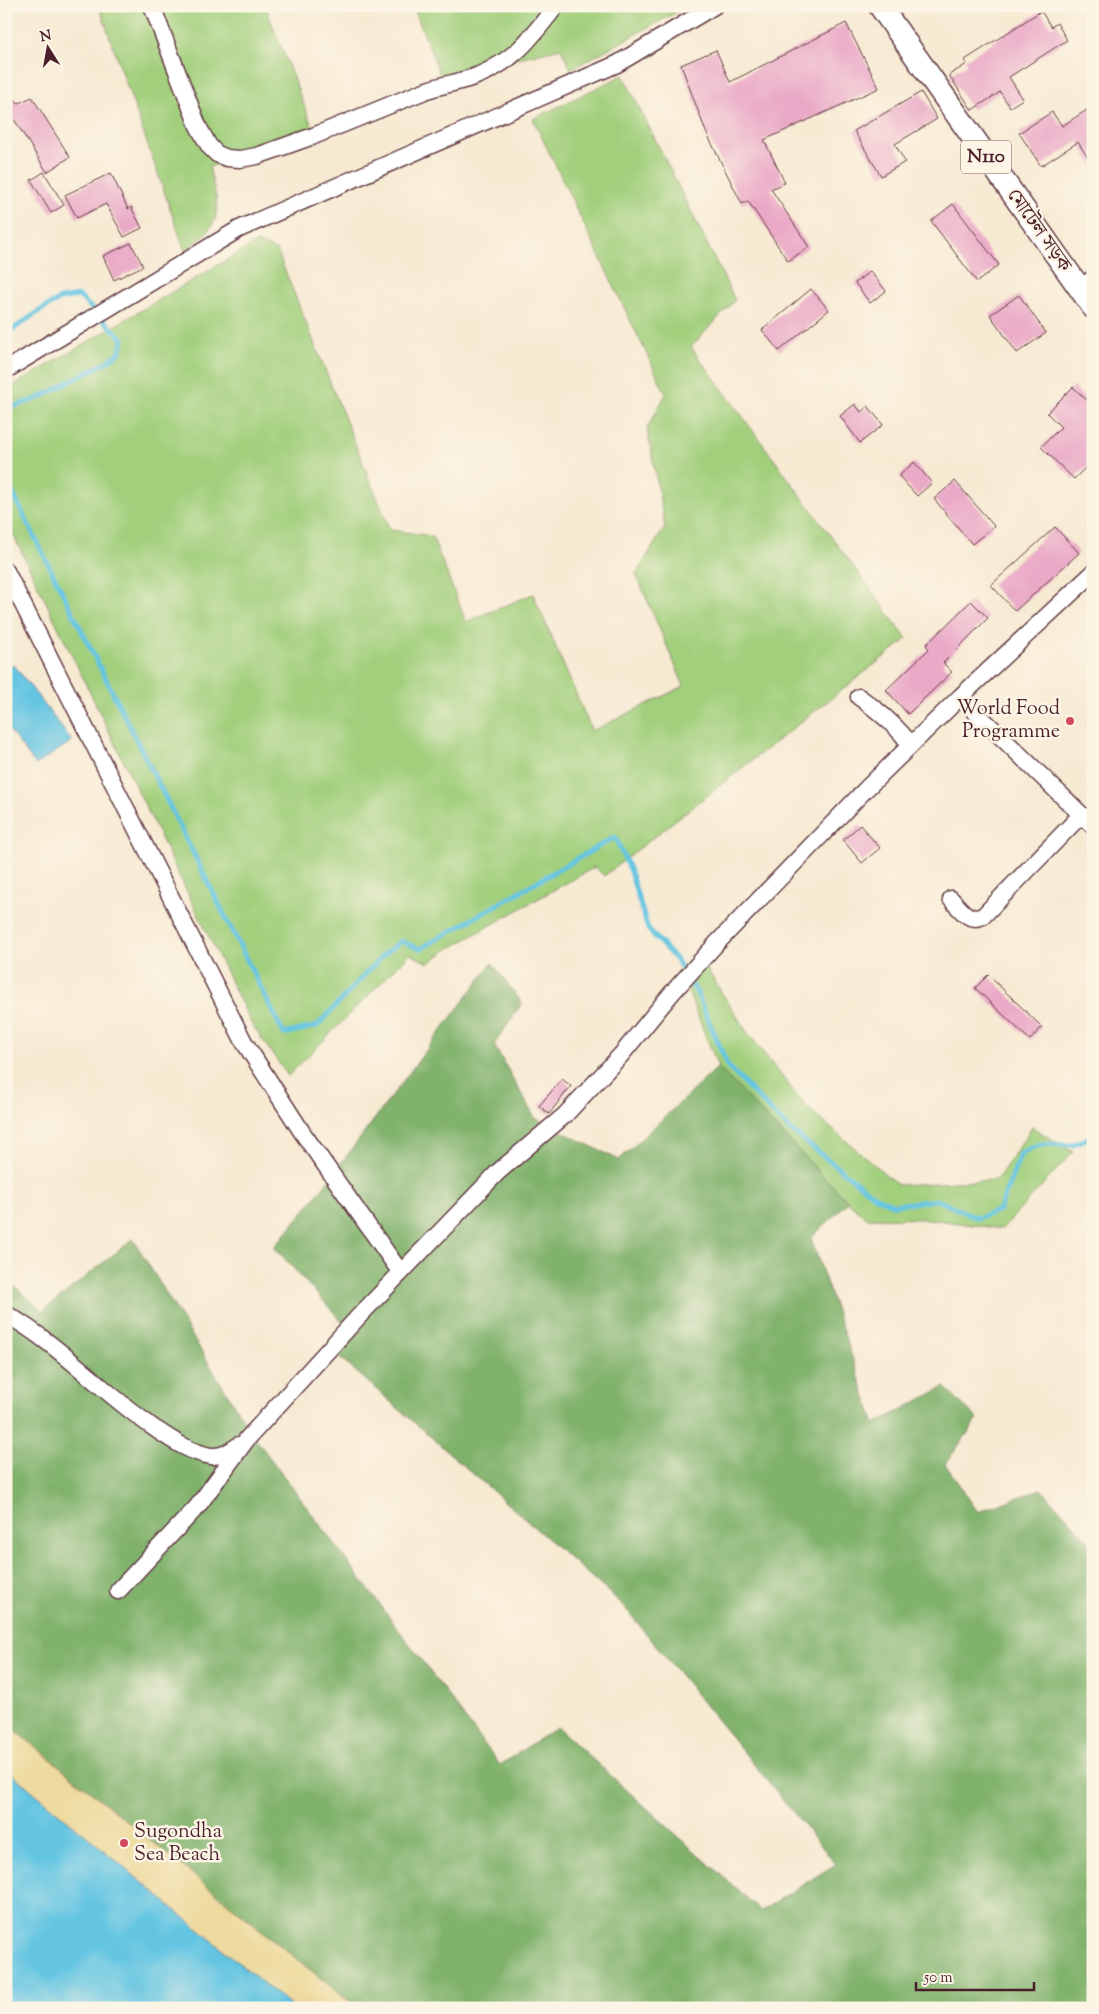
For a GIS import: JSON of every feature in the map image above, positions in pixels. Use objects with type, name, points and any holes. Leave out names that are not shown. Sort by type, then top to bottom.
[{"type":"highway","name":"মোটেল সড়ক","points":[[880,6],[1085,283],[1093,307]]},
{"type":"street","points":[[152,6],[198,126],[209,146],[217,154],[240,159],[257,156],[316,135],[446,83],[478,76],[508,60],[524,46],[556,6]]},
{"type":"street","points":[[6,370],[85,324],[239,229],[617,64],[714,6]]},
{"type":"street","points":[[6,571],[244,1042],[302,1132],[401,1273]]},
{"type":"street","points":[[118,1591],[197,1507],[247,1440],[401,1273],[498,1172],[565,1115],[621,1055],[671,994],[717,943],[911,745],[1093,573]]},
{"type":"street","points":[[960,697],[1093,826]]},
{"type":"street","points":[[858,698],[880,712],[900,731],[911,745]]},
{"type":"street","points":[[950,899],[971,918],[976,919],[983,916],[1081,815]]},
{"type":"street","points":[[6,1314],[27,1326],[130,1411],[181,1446],[212,1456],[224,1455],[247,1440]]},
{"type":"green space","points":[[99,6],[265,6],[314,131],[209,167],[216,194],[216,215],[207,232],[185,251]]},
{"type":"green space","points":[[413,6],[688,6],[571,69],[561,48],[490,65],[442,80]]},
{"type":"green space","points":[[623,75],[735,300],[691,347],[907,639],[604,876],[595,867],[450,948],[428,963],[410,954],[288,1076],[252,1025],[6,520],[6,390],[257,242],[277,251],[390,530],[432,536],[466,622],[533,594],[592,731],[684,686],[636,574],[665,527],[647,428],[666,394],[533,119]]},
{"type":"green space","points":[[492,963],[522,1003],[494,1045],[535,1118],[619,1160],[718,1067],[848,1202],[811,1238],[875,1424],[944,1387],[978,1419],[945,1464],[978,1512],[1041,1489],[1093,1546],[1093,2008],[357,2008],[6,1723],[6,1279],[43,1311],[133,1239],[252,1434],[500,1765],[557,1727],[761,1911],[836,1864],[621,1603],[329,1348],[346,1326],[274,1247],[318,1194]]},
{"type":"green space","points":[[704,965],[747,1032],[805,1106],[898,1185],[997,1180],[1032,1127],[1073,1152],[1002,1229],[930,1219],[867,1218],[848,1202],[718,1067],[685,984]]},
{"type":"sand","name":"Sugondha Sea Beach","points":[[6,1723],[357,2008],[293,2008],[6,1769]]},
{"type":"water","points":[[14,665],[72,741],[36,765],[6,726],[6,670]]},
{"type":"water","points":[[6,1769],[293,2008],[6,2008]]},
{"type":"building","points":[[1041,11],[1051,27],[1057,23],[1067,40],[1009,77],[1023,99],[1010,107],[1000,92],[972,110],[949,75],[967,64],[965,60]]},
{"type":"building","points":[[846,23],[879,88],[764,140],[785,183],[771,189],[809,247],[788,261],[748,201],[742,204],[706,132],[681,65],[716,50],[730,82]]},
{"type":"building","points":[[921,92],[937,119],[895,144],[905,162],[881,176],[854,131]]},
{"type":"building","points":[[6,94],[19,103],[32,97],[70,157],[47,172],[12,116],[6,112]]},
{"type":"building","points":[[1093,106],[1093,166],[1078,142],[1041,166],[1019,133],[1052,112],[1062,126]]},
{"type":"building","points":[[44,172],[64,205],[51,213],[31,180]]},
{"type":"building","points":[[111,173],[128,209],[131,207],[142,228],[124,237],[106,204],[77,218],[65,195]]},
{"type":"building","points":[[953,204],[999,265],[977,282],[931,221]]},
{"type":"building","points":[[131,243],[143,266],[114,280],[103,256]]},
{"type":"building","points":[[870,271],[886,291],[870,303],[855,283]]},
{"type":"building","points":[[811,289],[829,310],[779,351],[762,330]]},
{"type":"building","points":[[1019,295],[1046,333],[1017,353],[990,315]]},
{"type":"building","points":[[1073,387],[1093,406],[1093,460],[1074,479],[1041,447],[1061,427],[1047,413]]},
{"type":"building","points":[[855,404],[861,412],[868,406],[883,425],[860,443],[840,416]]},
{"type":"building","points":[[914,462],[932,483],[917,496],[899,476]]},
{"type":"building","points":[[955,481],[994,526],[972,544],[934,499]]},
{"type":"building","points":[[1055,527],[1079,553],[1015,611],[991,585]]},
{"type":"building","points":[[971,601],[988,618],[943,663],[952,672],[908,714],[886,690],[929,649],[926,645]]},
{"type":"building","points":[[860,825],[880,848],[862,863],[843,840]]},
{"type":"building","points":[[988,975],[1042,1027],[1030,1040],[975,988]]},
{"type":"building","points":[[562,1079],[571,1086],[549,1114],[539,1106]]},
{"type":"waterway","points":[[6,334],[60,299],[79,296],[123,339],[120,352],[107,362],[39,398],[6,409]]},
{"type":"waterway","points":[[6,480],[284,1034],[317,1026],[382,956],[401,941],[420,949],[615,837],[630,871],[648,929],[678,962],[697,993],[728,1067],[789,1129],[874,1196],[894,1205],[937,1200],[978,1218],[999,1210],[1021,1153],[1040,1144],[1072,1145],[1093,1136]]},
{"type":"place","name":"World Food Programme","points":[[1070,721]]},
{"type":"place","name":"Sugondha Sea Beach","points":[[124,1843]]}]
